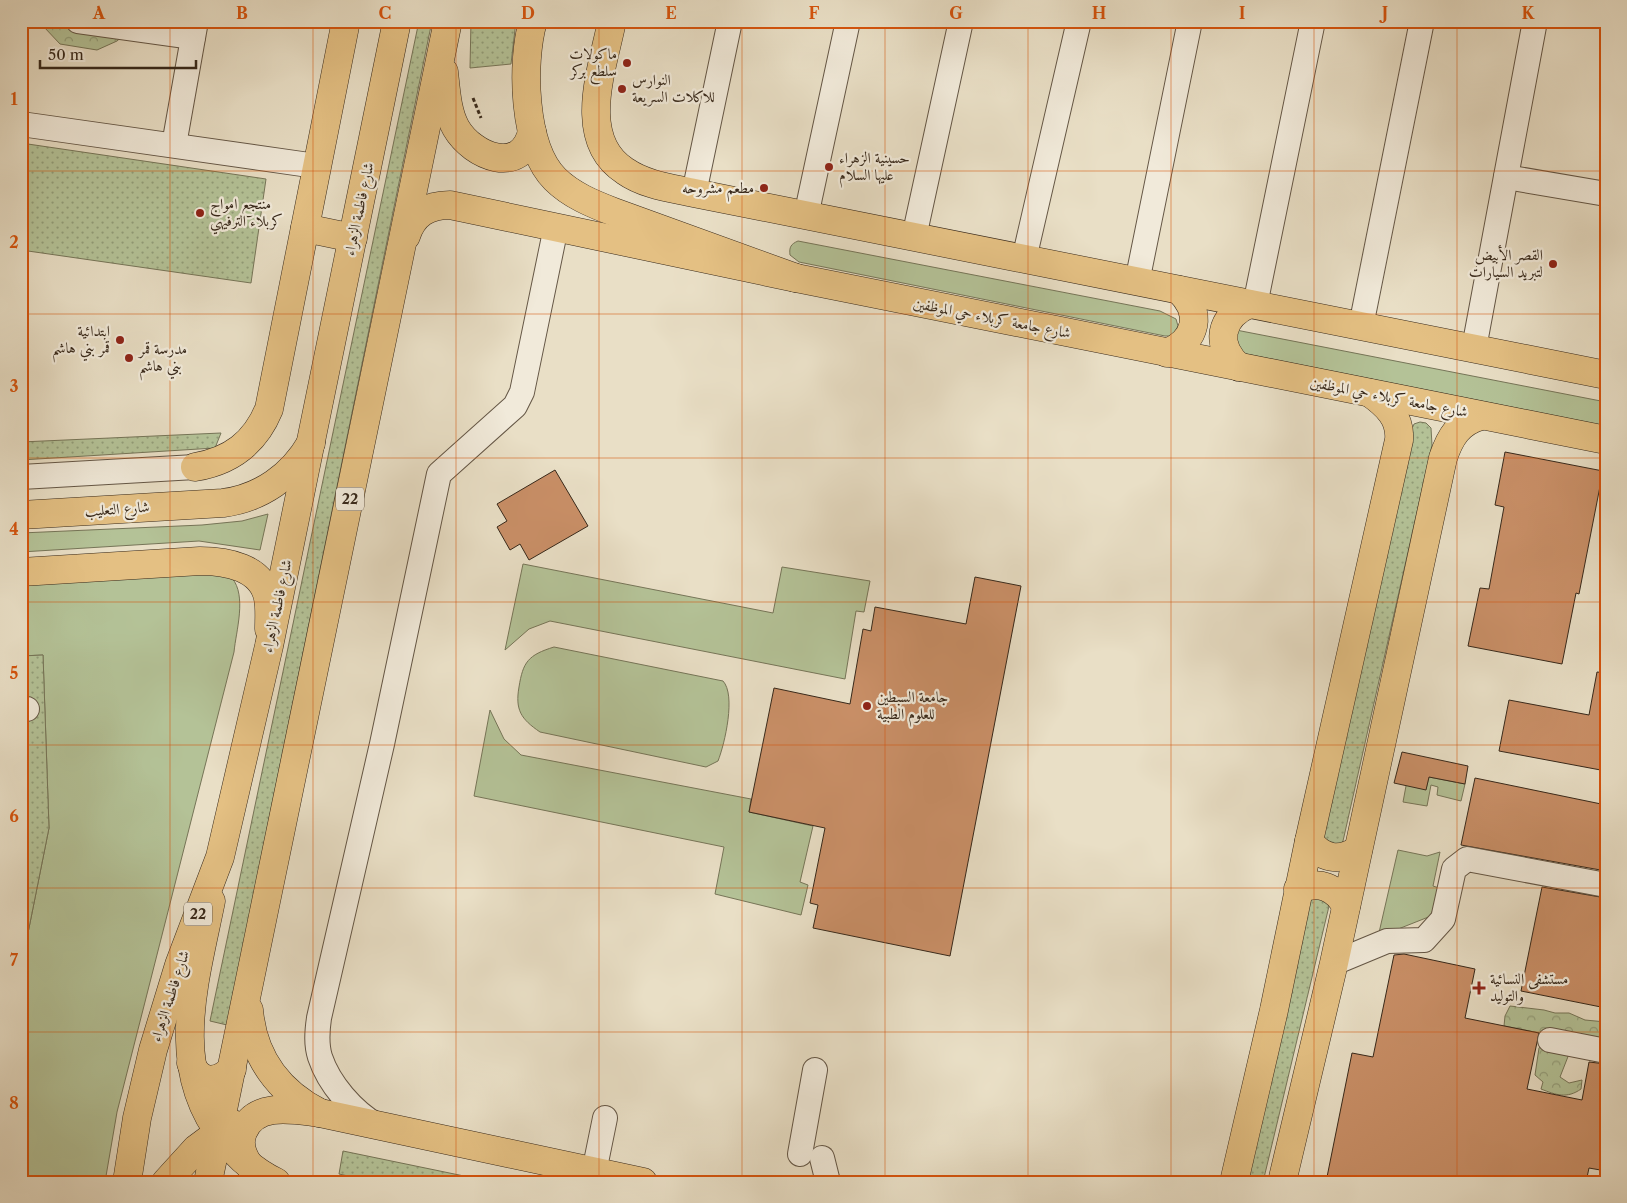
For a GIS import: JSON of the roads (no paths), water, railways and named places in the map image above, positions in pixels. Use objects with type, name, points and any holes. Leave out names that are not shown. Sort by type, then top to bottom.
[{"type":"main road","points":[[195,467],[223,460],[235,454],[256,435],[264,423],[272,396],[346,21]]},
{"type":"main road","name":"شارع فاطمة الزهراء","points":[[127,1182],[137,1118],[153,1050],[180,965],[220,857],[269,646],[397,21]]},
{"type":"main road","name":"شارع جامعة كربلاء حي الموظفين","points":[[533,21],[528,45],[528,78],[532,132],[540,156],[550,174],[562,185],[586,201],[796,278],[1606,440]]},
{"type":"main road","points":[[612,21],[596,98],[596,116],[600,138],[611,159],[616,165],[640,179],[694,194],[1606,375]]},
{"type":"main road","points":[[445,34],[447,94],[452,118],[457,130],[469,145],[492,157],[507,158],[522,150],[532,132]]},
{"type":"main road","name":"22","points":[[208,1182],[445,34]]},
{"type":"main road","points":[[401,249],[415,218],[424,210],[438,205],[450,205],[796,278]]},
{"type":"main road","points":[[305,228],[353,238]]},
{"type":"main road","points":[[1167,353],[1178,349],[1186,341],[1193,326],[1193,309],[1188,298],[1180,290]]},
{"type":"main road","points":[[1239,367],[1230,359],[1223,338],[1225,326],[1230,316],[1238,309],[1252,304]]},
{"type":"main road","points":[[1234,1182],[1274,1010],[1308,841],[1399,440],[1395,418],[1385,404],[1370,394]]},
{"type":"main road","points":[[1282,1182],[1334,963],[1443,458],[1450,439],[1459,428],[1468,421],[1481,416]]},
{"type":"main road","name":"شارع التعليب","points":[[21,515],[213,503],[242,499],[270,487],[293,468],[311,443]]},
{"type":"main road","points":[[21,572],[200,561],[226,562],[249,572],[262,583],[268,600],[269,646]]},
{"type":"main road","points":[[1308,841],[1316,850],[1326,856],[1337,858],[1348,856],[1358,850]]},
{"type":"main road","points":[[220,857],[197,970],[192,1013],[191,1063],[198,1096],[218,1131],[249,1165],[276,1182]]},
{"type":"main road","points":[[1298,889],[1320,884],[1332,888],[1346,906]]},
{"type":"main road","points":[[251,977],[250,1022],[253,1036],[265,1064],[284,1089],[301,1103],[320,1113]]},
{"type":"main road","points":[[191,1063],[198,1076],[206,1080],[219,1079],[232,1069]]},
{"type":"main road","points":[[249,1165],[241,1150],[242,1134],[251,1120],[257,1115],[273,1110]]},
{"type":"main road","points":[[166,1182],[186,1159],[218,1131],[250,1115],[273,1110],[320,1113],[644,1182]]},
{"type":"street","points":[[78,21],[194,29],[174,146]]},
{"type":"street","points":[[694,194],[730,21]]},
{"type":"street","points":[[806,216],[848,21]]},
{"type":"street","points":[[914,238],[961,21]]},
{"type":"street","points":[[1024,259],[1079,21]]},
{"type":"street","points":[[1137,282],[1190,21]]},
{"type":"street","points":[[1252,304],[1313,21]]},
{"type":"street","points":[[1361,326],[1422,21]]},
{"type":"street","points":[[1474,348],[1535,21]]},
{"type":"street","points":[[21,124],[316,166]]},
{"type":"street","points":[[1506,177],[1606,194]]},
{"type":"street","points":[[378,1126],[355,1108],[330,1078],[320,1058],[317,1040],[319,1018],[382,744],[439,474],[515,406],[522,392],[556,226]]},
{"type":"street","points":[[21,477],[195,467]]},
{"type":"street","points":[[1334,963],[1387,941],[1424,940],[1443,919],[1454,869],[1467,859],[1606,885]]},
{"type":"street","points":[[1550,1040],[1606,1051]]},
{"type":"street","points":[[816,1070],[811,1156],[828,1182]]},
{"type":"street","points":[[594,1172],[605,1118]]},
{"type":"place","name":"ماكولات سلطع بركر","points":[[627,63]]},
{"type":"place","name":"النوارس للاكلات السريعة","points":[[622,89]]},
{"type":"place","name":"حسينية الزهراء عليها السلام","points":[[829,167]]},
{"type":"place","name":"مطعم مشروحه","points":[[764,188]]},
{"type":"place","name":"منتجع امواج كربلاء الترفيهي","points":[[200,213]]},
{"type":"place","name":"القصر الأبيض لتبريد السيارات","points":[[1553,264]]},
{"type":"place","name":"ابتدائية قمر بني هاشم","points":[[120,340]]},
{"type":"place","name":"مدرسة قمر بني هاشم","points":[[129,358]]},
{"type":"place","name":"جامعة السبطين للعلوم الطبية","points":[[867,706]]},
{"type":"place","name":"مستشفى النسائية والتوليد","points":[[1479,988]]}]
